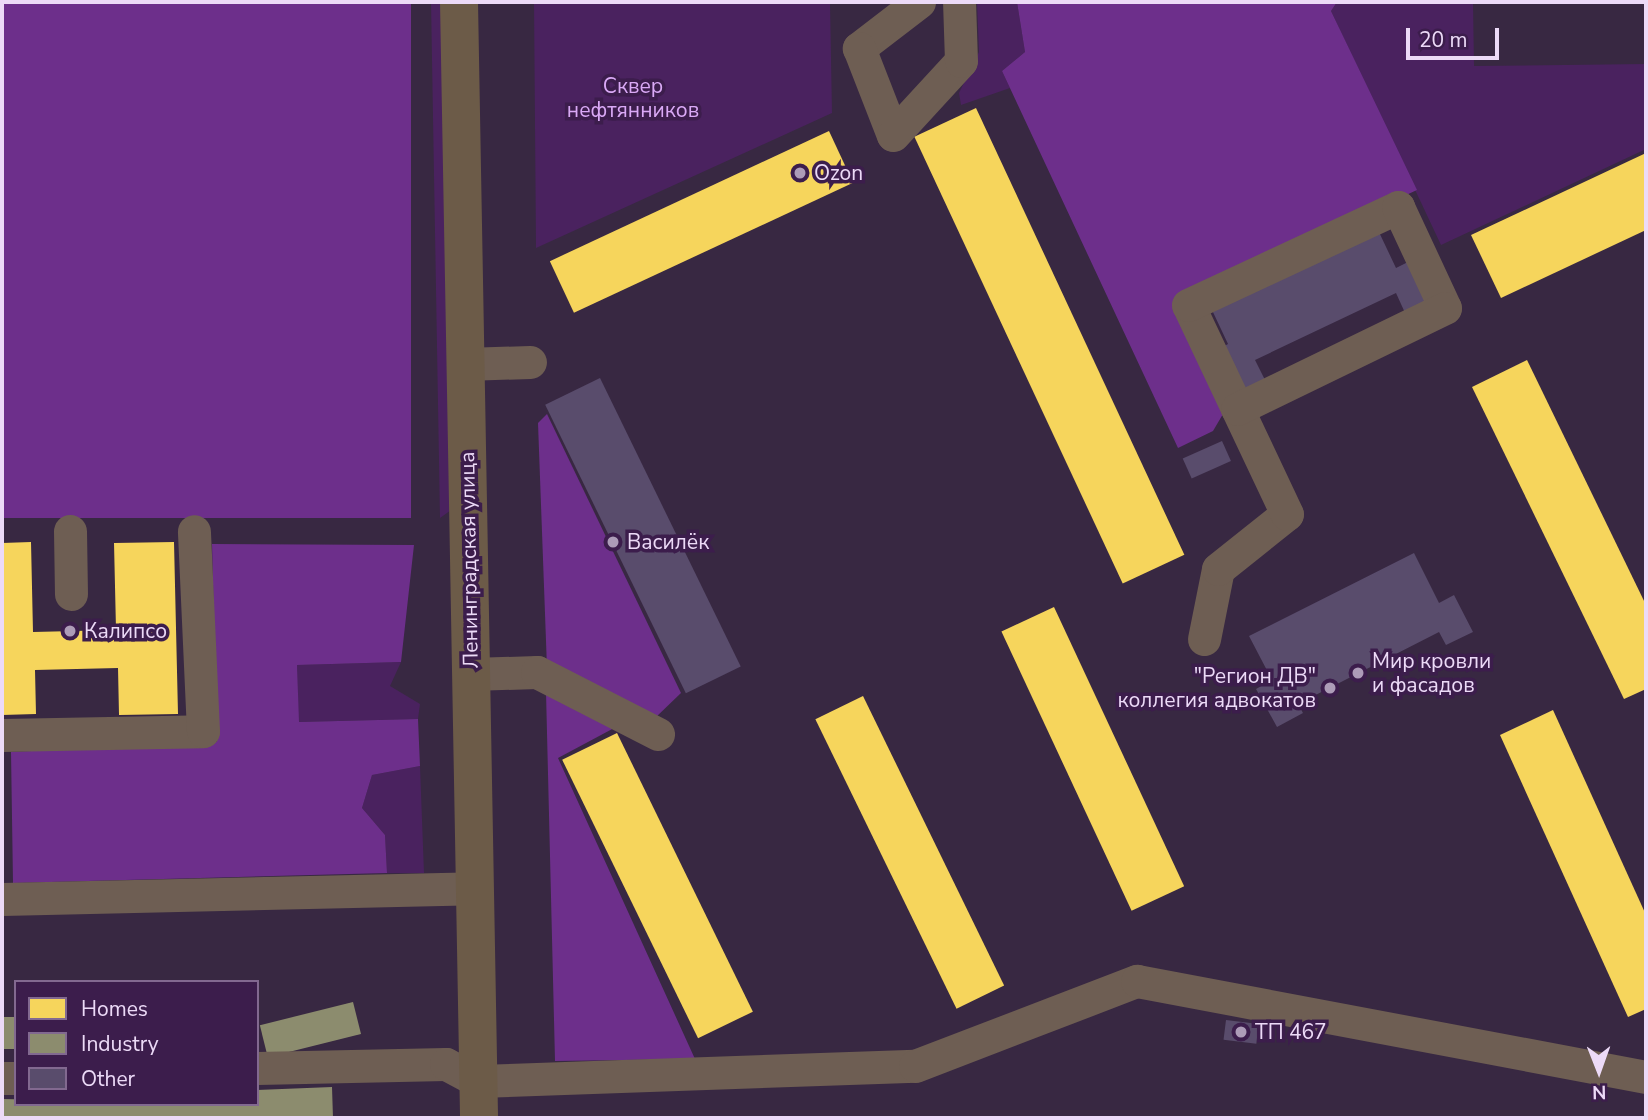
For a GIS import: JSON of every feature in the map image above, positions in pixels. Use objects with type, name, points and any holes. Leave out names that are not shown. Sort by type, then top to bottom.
[{"type":"main road","name":"Ленинградская улица","points":[[459,2],[479,1118]]},
{"type":"lane","points":[[919,2],[859,48],[893,135],[961,61],[959,2]]},
{"type":"lane","points":[[1205,639],[1218,569],[1287,514],[1237,409],[1188,305],[1398,207],[1445,308],[1237,409]]},
{"type":"lane","points":[[465,364],[530,362]]},
{"type":"lane","points":[[70,531],[71,594]]},
{"type":"lane","points":[[2,735],[203,731],[194,531]]},
{"type":"lane","points":[[471,674],[537,672],[658,734]]},
{"type":"lane","points":[[2,899],[475,888]]},
{"type":"lane","points":[[259,1068],[446,1064],[478,1081],[915,1066],[1137,981],[1646,1077]]},
{"type":"green space","points":[[431,2],[451,2],[454,508],[440,518]]},
{"type":"green space","name":"Сквер нефтянников","points":[[534,2],[860,2],[830,3],[832,113],[536,248]]},
{"type":"green space","points":[[977,2],[1017,2],[1025,52],[1002,71],[1010,88],[961,105],[959,93],[979,52]]},
{"type":"green space","points":[[1337,2],[1473,2],[1474,66],[1646,64],[1646,149],[1441,245],[1331,11]]},
{"type":"green space","points":[[401,662],[390,686],[420,704],[418,719],[298,722],[297,665]]},
{"type":"green space","points":[[420,766],[424,873],[387,873],[385,835],[362,808],[372,775]]},
{"type":"shaded area","points":[[2,2],[411,2],[411,518],[2,518]]},
{"type":"shaded area","points":[[1017,2],[1337,2],[1331,11],[1417,190],[1176,301],[1223,414],[1213,431],[1178,448],[1002,71],[1025,52]]},
{"type":"shaded area","points":[[547,414],[681,693],[654,719],[547,668],[538,423]]},
{"type":"shaded area","points":[[212,544],[414,545],[401,662],[297,665],[299,722],[418,719],[420,766],[372,775],[362,808],[385,835],[387,873],[13,883],[11,752],[217,742]]},
{"type":"shaded area","points":[[546,692],[616,727],[558,758],[695,1059],[555,1061]]},
{"type":"building: Homes","points":[[976,108],[1184,555],[1123,584],[914,137]]},
{"type":"building: Homes","points":[[829,131],[853,183],[574,313],[550,261]]},
{"type":"building: Homes","points":[[1646,153],[1646,230],[1501,298],[1471,235]]},
{"type":"building: Homes","points":[[1527,360],[1646,605],[1646,689],[1624,699],[1472,387]]},
{"type":"building: Homes","points":[[31,542],[33,632],[116,630],[114,543],[174,542],[178,714],[119,715],[118,668],[35,670],[36,714],[2,715],[2,543]]},
{"type":"building: Homes","points":[[1054,607],[1184,886],[1132,911],[1001,632]]},
{"type":"building: Homes","points":[[863,696],[1004,985],[957,1009],[815,719]]},
{"type":"building: Homes","points":[[1553,710],[1646,915],[1646,1009],[1628,1017],[1500,735]]},
{"type":"building: Homes","points":[[617,733],[753,1012],[698,1038],[562,760]]},
{"type":"building: Industry","points":[[353,1002],[361,1034],[268,1057],[260,1025]]},
{"type":"building: Industry","points":[[2,1017],[14,1017],[14,1049],[2,1049]]},
{"type":"building: Industry","points":[[332,1087],[333,1118],[2,1118],[2,1099],[14,1099],[14,1106],[259,1106],[259,1090]]},
{"type":"building: Other","points":[[1378,230],[1396,268],[1410,261],[1430,304],[1406,315],[1396,293],[1255,360],[1265,380],[1239,392],[1219,349],[1228,344],[1212,310]]},
{"type":"building: Other","points":[[600,378],[741,667],[686,693],[545,405]]},
{"type":"building: Other","points":[[1222,441],[1231,461],[1192,479],[1183,458]]},
{"type":"building: Other","points":[[1414,553],[1439,603],[1454,595],[1473,632],[1446,645],[1439,632],[1298,704],[1303,713],[1277,727],[1256,689],[1272,680],[1249,636]]},
{"type":"building: Other","name":"ТП 467","points":[[1226,1020],[1259,1024],[1256,1044],[1224,1040]]},
{"type":"place","name":"Ozon","points":[[800,173]]},
{"type":"place","name":"Василёк","points":[[613,542]]},
{"type":"place","name":"Калипсо","points":[[70,631]]},
{"type":"place","name":"Мир кровли и фасадов","points":[[1358,673]]},
{"type":"place","name":"\"Регион ДВ\" коллегия адвокатов","points":[[1330,688]]},
{"type":"place","name":"ТП 467","points":[[1241,1032]]}]
